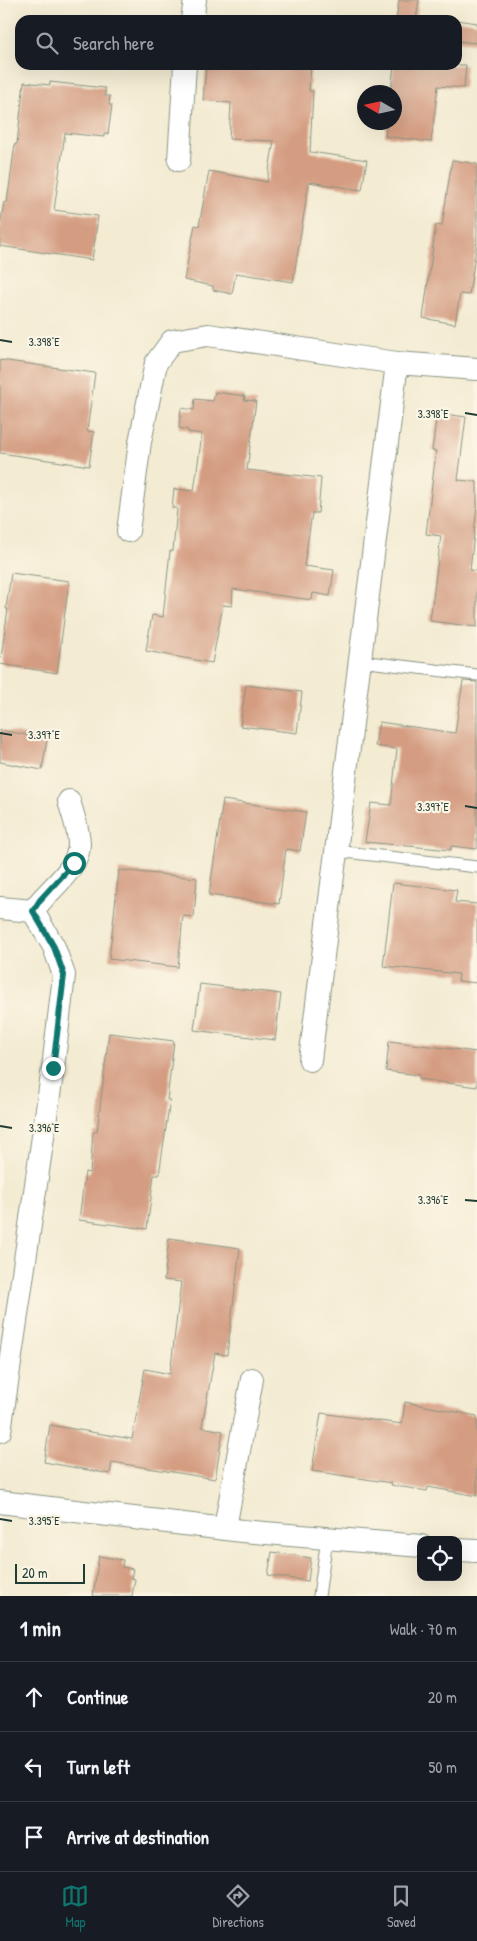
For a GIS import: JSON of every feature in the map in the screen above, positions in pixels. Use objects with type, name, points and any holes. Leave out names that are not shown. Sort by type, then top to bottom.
[{"type":"street","points":[[193,15],[195,0]]},
{"type":"street","points":[[179,160],[185,70]]},
{"type":"street","points":[[128,531],[140,442],[156,363],[172,341],[208,335],[396,363],[477,369]]},
{"type":"street","points":[[310,1060],[396,363]]},
{"type":"street","points":[[33,911],[40,900],[74,863],[79,844],[69,802]]},
{"type":"street","points":[[0,908],[33,911]]},
{"type":"street","points":[[0,1431],[53,1068],[64,975],[54,947],[33,911]]},
{"type":"street","points":[[224,1528],[252,1379]]},
{"type":"street","points":[[0,1502],[242,1531],[417,1546]]},
{"type":"street","points":[[462,1550],[477,1551]]},
{"type":"lane","points":[[360,660],[477,675]]},
{"type":"lane","points":[[336,851],[477,867]]},
{"type":"lane","points":[[319,1596],[327,1538]]},
{"type":"building","points":[[399,0],[419,0],[417,15],[397,15]]},
{"type":"building","points":[[462,21],[477,23],[477,43],[462,42]]},
{"type":"building","points":[[462,65],[466,65],[464,88],[438,86],[431,142],[385,136],[386,130],[402,130],[402,85],[392,85],[393,70],[462,70]]},
{"type":"building","points":[[206,70],[311,70],[309,91],[313,91],[310,152],[367,160],[362,190],[309,182],[293,282],[236,273],[232,294],[213,290],[213,286],[184,280],[195,225],[199,226],[209,171],[267,182],[274,141],[229,139],[231,103],[203,100]]},
{"type":"building","points":[[24,82],[50,85],[50,82],[105,88],[105,96],[110,96],[109,105],[112,105],[108,134],[104,134],[104,137],[65,133],[54,210],[98,216],[92,260],[0,246],[0,226],[4,202],[7,203],[15,144],[17,144]]},
{"type":"building","points":[[452,160],[477,164],[477,243],[469,295],[460,294],[455,324],[423,318],[436,225],[442,226]]},
{"type":"building","points":[[0,360],[95,373],[87,431],[94,432],[89,466],[0,453]]},
{"type":"building","points":[[215,392],[245,396],[244,400],[256,401],[247,470],[321,478],[318,513],[312,513],[304,566],[334,570],[330,596],[313,593],[312,600],[233,589],[232,606],[223,605],[212,663],[146,651],[152,615],[163,617],[170,551],[173,551],[177,508],[172,508],[174,489],[194,491],[202,434],[188,432],[188,430],[179,428],[181,408],[194,410],[195,399],[213,401]]},
{"type":"building","points":[[437,413],[466,417],[458,480],[477,482],[477,506],[470,570],[477,571],[477,627],[430,621],[441,536],[426,534],[436,451],[432,451]]},
{"type":"building","points":[[11,573],[69,581],[57,673],[0,664]]},
{"type":"building","points":[[463,681],[477,682],[477,849],[451,846],[451,850],[365,842],[371,803],[391,805],[397,749],[375,746],[379,722],[455,733]]},
{"type":"building","points":[[246,685],[302,692],[297,733],[240,726]]},
{"type":"building","points":[[0,730],[47,739],[42,770],[0,762]]},
{"type":"building","points":[[223,800],[306,812],[300,851],[286,849],[279,904],[209,895]]},
{"type":"building","points":[[119,870],[197,878],[194,917],[183,916],[178,967],[109,959]]},
{"type":"building","points":[[393,883],[457,890],[455,902],[477,904],[477,983],[458,981],[459,974],[383,966]]},
{"type":"building","points":[[200,984],[281,994],[275,1040],[194,1030]]},
{"type":"building","points":[[109,1033],[174,1041],[167,1100],[170,1100],[159,1175],[154,1175],[147,1229],[79,1220],[85,1172],[90,1173],[93,1132],[97,1132]]},
{"type":"building","points":[[389,1041],[477,1052],[477,1087],[419,1079],[419,1075],[386,1071]]},
{"type":"building","points":[[169,1238],[240,1248],[227,1355],[215,1353],[202,1427],[223,1431],[215,1479],[112,1462],[110,1474],[44,1462],[50,1425],[132,1439],[145,1369],[170,1374],[181,1282],[164,1280]]},
{"type":"building","points":[[405,1402],[477,1416],[477,1496],[428,1487],[427,1491],[391,1485],[392,1483],[312,1471],[321,1413],[402,1424]]},
{"type":"building","points":[[272,1552],[311,1558],[308,1581],[268,1575]]},
{"type":"building","points":[[99,1556],[123,1560],[122,1567],[133,1569],[131,1578],[135,1579],[132,1596],[93,1596]]},
{"type":"route","points":[[53,1068],[64,975],[54,947],[38,923],[33,911],[40,900],[74,863]]}]
